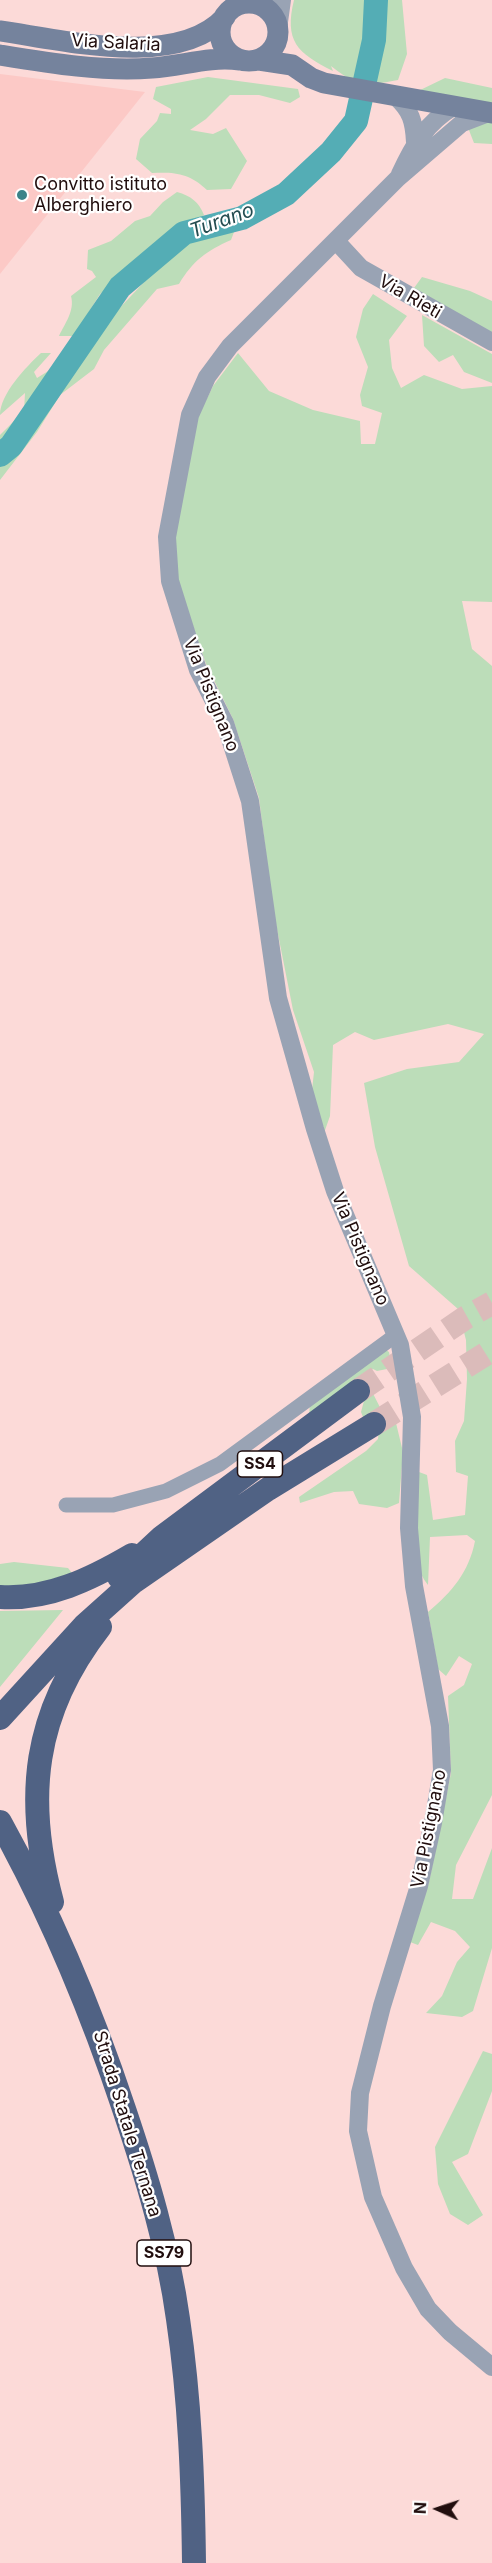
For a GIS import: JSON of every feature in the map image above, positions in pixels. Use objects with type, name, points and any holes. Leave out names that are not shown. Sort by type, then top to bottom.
[{"type":"highway","name":"SS4","points":[[0,1718],[91,1619],[132,1583],[167,1546],[358,1391]]},
{"type":"highway","name":"SS4","points":[[0,1597],[33,1596],[85,1581],[167,1546],[268,1489],[374,1424]]},
{"type":"highway","points":[[0,1700],[75,1618],[167,1546]]},
{"type":"highway","points":[[67,1956],[41,1859],[36,1814],[39,1761],[47,1728],[58,1696],[87,1644],[167,1546]]},
{"type":"highway","name":"Strada Statale Ternana","points":[[0,1822],[67,1956],[91,2011],[153,2199],[178,2317],[192,2438],[194,2563]]},
{"type":"highway","name":"Strada Statale Ternana","points":[[0,1842],[44,1910]]},
{"type":"main road","points":[[249,60],[223,45],[220,31],[225,16],[238,6],[259,2],[271,12],[285,49],[305,74]]},
{"type":"main road","name":"Via Salaria","points":[[0,31],[91,43],[153,47],[178,44],[201,37],[225,16]]},
{"type":"main road","points":[[249,60],[273,50],[278,32]]},
{"type":"main road","points":[[0,55],[118,69],[153,68],[205,59],[249,60],[292,65],[324,84],[490,113]]},
{"type":"street","points":[[278,32],[282,0]]},
{"type":"street","points":[[396,97],[409,109],[414,120],[415,142]]},
{"type":"street","points":[[444,138],[453,107]]},
{"type":"street","points":[[398,178],[415,142],[438,116],[453,107]]},
{"type":"street","points":[[398,178],[462,123],[490,113]]},
{"type":"street","name":"Via Pistignano","points":[[398,178],[230,346],[207,377],[190,415],[167,537],[170,581],[182,625],[198,670],[225,723],[250,801],[278,998],[315,1129],[335,1191],[396,1335],[407,1374],[412,1417],[409,1528],[414,1586],[440,1726],[442,1770],[419,1886],[382,2006],[360,2093],[358,2131],[373,2197],[404,2268],[428,2309],[450,2332],[492,2367]]},
{"type":"street","name":"Via Rieti","points":[[336,242],[361,268],[492,342]]},
{"type":"street","points":[[66,1505],[113,1505],[166,1491],[220,1464],[396,1335]]},
{"type":"shaded area","points":[[0,74],[145,92],[0,274]]},
{"type":"green space","points":[[294,0],[402,0],[407,54],[398,80],[362,83],[348,78],[331,66],[333,71],[310,58],[296,44],[292,36],[291,14]]},
{"type":"green space","points":[[208,77],[298,89],[300,97],[290,103],[259,95],[230,95],[206,119],[190,130],[213,134],[226,128],[247,161],[231,189],[207,190],[188,177],[152,173],[136,159],[140,139],[157,121],[160,113],[171,114],[171,109],[153,99],[156,87]]},
{"type":"green space","points":[[445,78],[492,88],[492,144],[474,143],[465,120],[425,109],[412,94]]},
{"type":"green space","points":[[177,192],[194,200],[204,215],[161,241],[144,261],[100,294],[74,336],[59,336],[71,312],[71,296],[96,277],[92,271],[87,269],[88,250],[111,241],[135,221],[150,216],[163,202]]},
{"type":"green space","points":[[224,227],[234,232],[231,240],[214,248],[201,258],[179,284],[157,289],[104,350],[94,369],[60,395],[37,432],[0,480],[0,435],[24,411],[25,393],[0,415],[1,407],[4,398],[21,373],[41,353],[51,353],[34,372],[37,378],[61,363],[72,345],[113,315],[148,278],[199,232]]},
{"type":"green space","points":[[422,277],[470,291],[492,301],[492,334],[414,288]]},
{"type":"green space","points":[[373,294],[407,316],[389,340],[392,368],[401,388],[424,375],[462,389],[492,386],[492,602],[462,601],[472,649],[492,666],[492,1795],[456,1865],[452,1899],[473,1899],[492,1848],[492,1948],[473,2011],[462,2017],[426,2013],[442,1996],[457,1962],[470,1947],[455,1931],[431,1922],[418,1945],[410,1942],[429,1882],[451,1773],[448,1696],[464,1685],[472,1664],[459,1656],[446,1676],[438,1669],[428,1612],[445,1597],[464,1572],[475,1541],[467,1535],[430,1537],[428,1585],[421,1574],[417,1560],[414,1531],[419,1472],[427,1475],[433,1520],[465,1515],[468,1476],[456,1472],[455,1441],[464,1421],[467,1379],[466,1340],[458,1309],[409,1266],[375,1147],[364,1083],[407,1069],[459,1062],[484,1034],[448,1024],[374,1040],[355,1032],[333,1045],[330,1116],[324,1133],[312,1090],[314,1072],[293,1010],[273,909],[259,798],[233,719],[206,664],[177,579],[174,536],[197,419],[213,386],[238,353],[269,391],[313,410],[360,421],[361,444],[375,444],[382,413],[362,406],[360,395],[368,367],[356,337],[363,309]]},
{"type":"green space","points":[[422,315],[492,354],[492,383],[464,372],[453,355],[439,362],[424,346]]},
{"type":"green space","points":[[386,1350],[389,1352],[392,1368],[377,1371],[373,1369],[364,1376],[388,1423],[396,1423],[403,1452],[399,1503],[387,1508],[359,1504],[353,1491],[334,1492],[300,1503],[299,1497],[366,1451],[378,1439],[379,1430],[363,1417],[361,1412],[364,1401],[309,1418],[310,1401]]},
{"type":"green space","points":[[14,1562],[68,1568],[72,1573],[30,1586],[0,1586],[0,1564]]},
{"type":"green space","points":[[63,1610],[0,1687],[0,1611]]},
{"type":"green space","points":[[483,2051],[492,2054],[492,2091],[468,2154],[452,2162],[483,2215],[468,2225],[450,2214],[438,2184],[435,2147]]},
{"type":"waterway","name":"Turano","points":[[0,455],[11,446],[120,287],[184,233],[242,218],[286,194],[331,152],[356,121],[374,40],[376,0]]},
{"type":"tunnel","points":[[358,1391],[465,1318],[492,1303]]},
{"type":"tunnel","points":[[374,1424],[492,1350]]},
{"type":"place","name":"Convitto istituto Alberghiero","points":[[22,195]]}]
